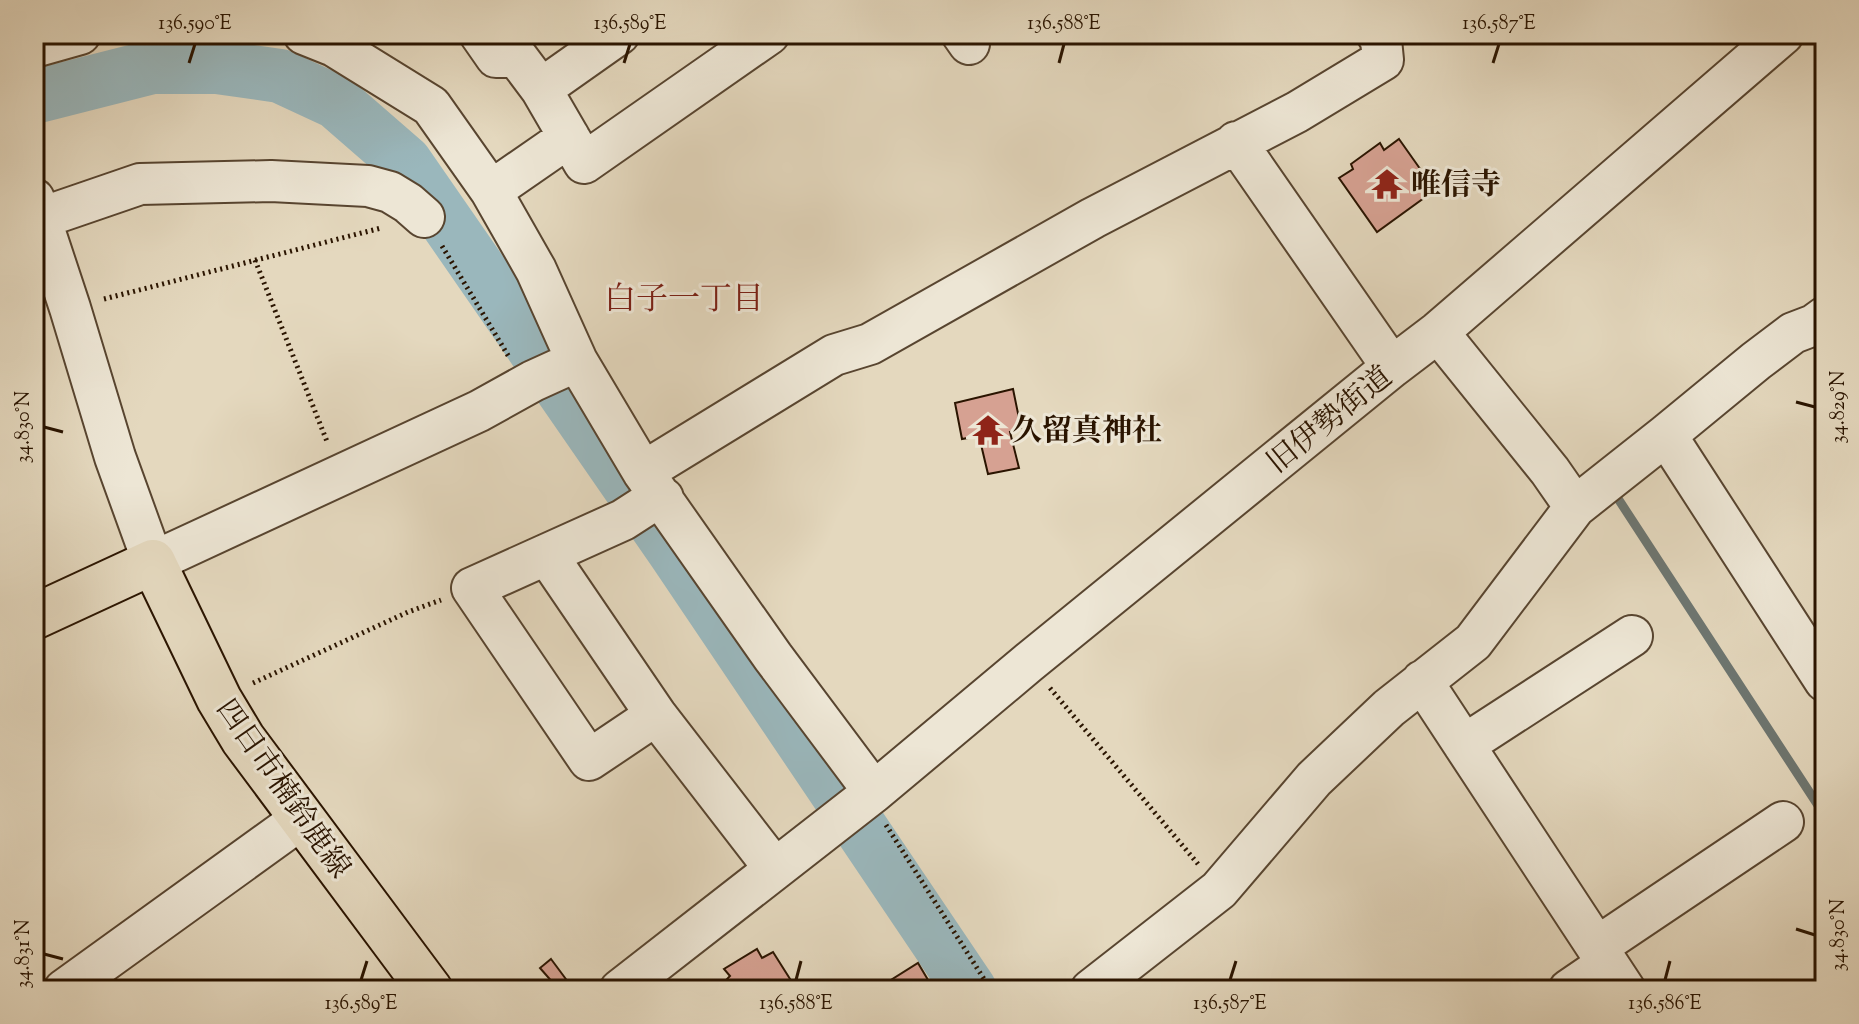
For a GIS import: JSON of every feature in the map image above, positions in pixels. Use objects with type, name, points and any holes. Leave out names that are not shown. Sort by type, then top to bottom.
[{"type":"main road","points":[[34,617],[153,562]]},
{"type":"main road","name":"四日市楠鈴鹿線","points":[[153,562],[219,699],[243,739],[430,990]]},
{"type":"street","points":[[34,47],[80,34]]},
{"type":"street","points":[[304,34],[334,46],[431,106],[491,191],[536,270],[573,363],[646,498],[773,657],[871,794]]},
{"type":"street","points":[[480,34],[496,57],[517,57],[541,89],[584,163],[769,34]]},
{"type":"street","points":[[541,89],[619,34]]},
{"type":"street","points":[[656,715],[589,760],[472,588],[547,555],[646,498],[834,355],[870,344],[1080,225],[1297,112],[1383,60],[1381,40],[1377,34]]},
{"type":"street","name":"旧伊勢街道","points":[[620,990],[871,794],[1438,332],[1783,34]]},
{"type":"street","points":[[491,191],[569,137]]},
{"type":"street","points":[[1236,142],[1392,367]]},
{"type":"street","points":[[424,217],[390,192],[368,186],[271,181],[140,184],[37,208],[115,457],[153,562],[479,411],[573,363]]},
{"type":"street","points":[[1091,990],[1219,890],[1314,779],[1389,708],[1473,642],[1575,507],[1793,333],[1821,328]]},
{"type":"street","points":[[1438,332],[1550,471],[1575,507]]},
{"type":"street","points":[[1666,435],[1825,681]]},
{"type":"street","points":[[547,555],[656,715],[775,869]]},
{"type":"street","points":[[1464,745],[1632,636]]},
{"type":"street","points":[[1422,681],[1610,967]]},
{"type":"street","points":[[64,990],[301,819]]},
{"type":"street","points":[[1569,990],[1610,967],[1783,822]]},
{"type":"path","points":[[70,308],[424,217],[530,383]]},
{"type":"path","points":[[255,260],[341,474]]},
{"type":"path","points":[[219,699],[408,612],[472,588]]},
{"type":"path","points":[[1028,663],[1219,890]]},
{"type":"path","points":[[871,794],[991,990]]},
{"type":"building","name":"唯信寺","points":[[1399,139],[1435,190],[1377,232],[1339,178],[1353,169],[1351,164],[1380,143],[1384,150]]},
{"type":"building","name":"久留真神社","points":[[1013,389],[1021,428],[1010,432],[1019,468],[988,474],[979,436],[962,439],[955,403]]},
{"type":"building","points":[[757,949],[762,958],[773,952],[797,990],[733,990],[726,980],[730,976],[724,969]]},
{"type":"building","points":[[551,959],[574,990],[548,990],[555,985],[540,968]]},
{"type":"building","points":[[918,963],[934,990],[875,990]]},
{"type":"waterway","points":[[34,97],[152,67],[217,67],[280,76],[336,102],[405,162],[674,551],[970,990]]},
{"type":"waterway","points":[[1615,494],[1825,816]]},
{"type":"place","name":"唯信寺","points":[[1387,184]]},
{"type":"place","name":"久留真神社","points":[[988,430]]},
{"type":"district","name":"白子一丁目","points":[[684,298]]}]
